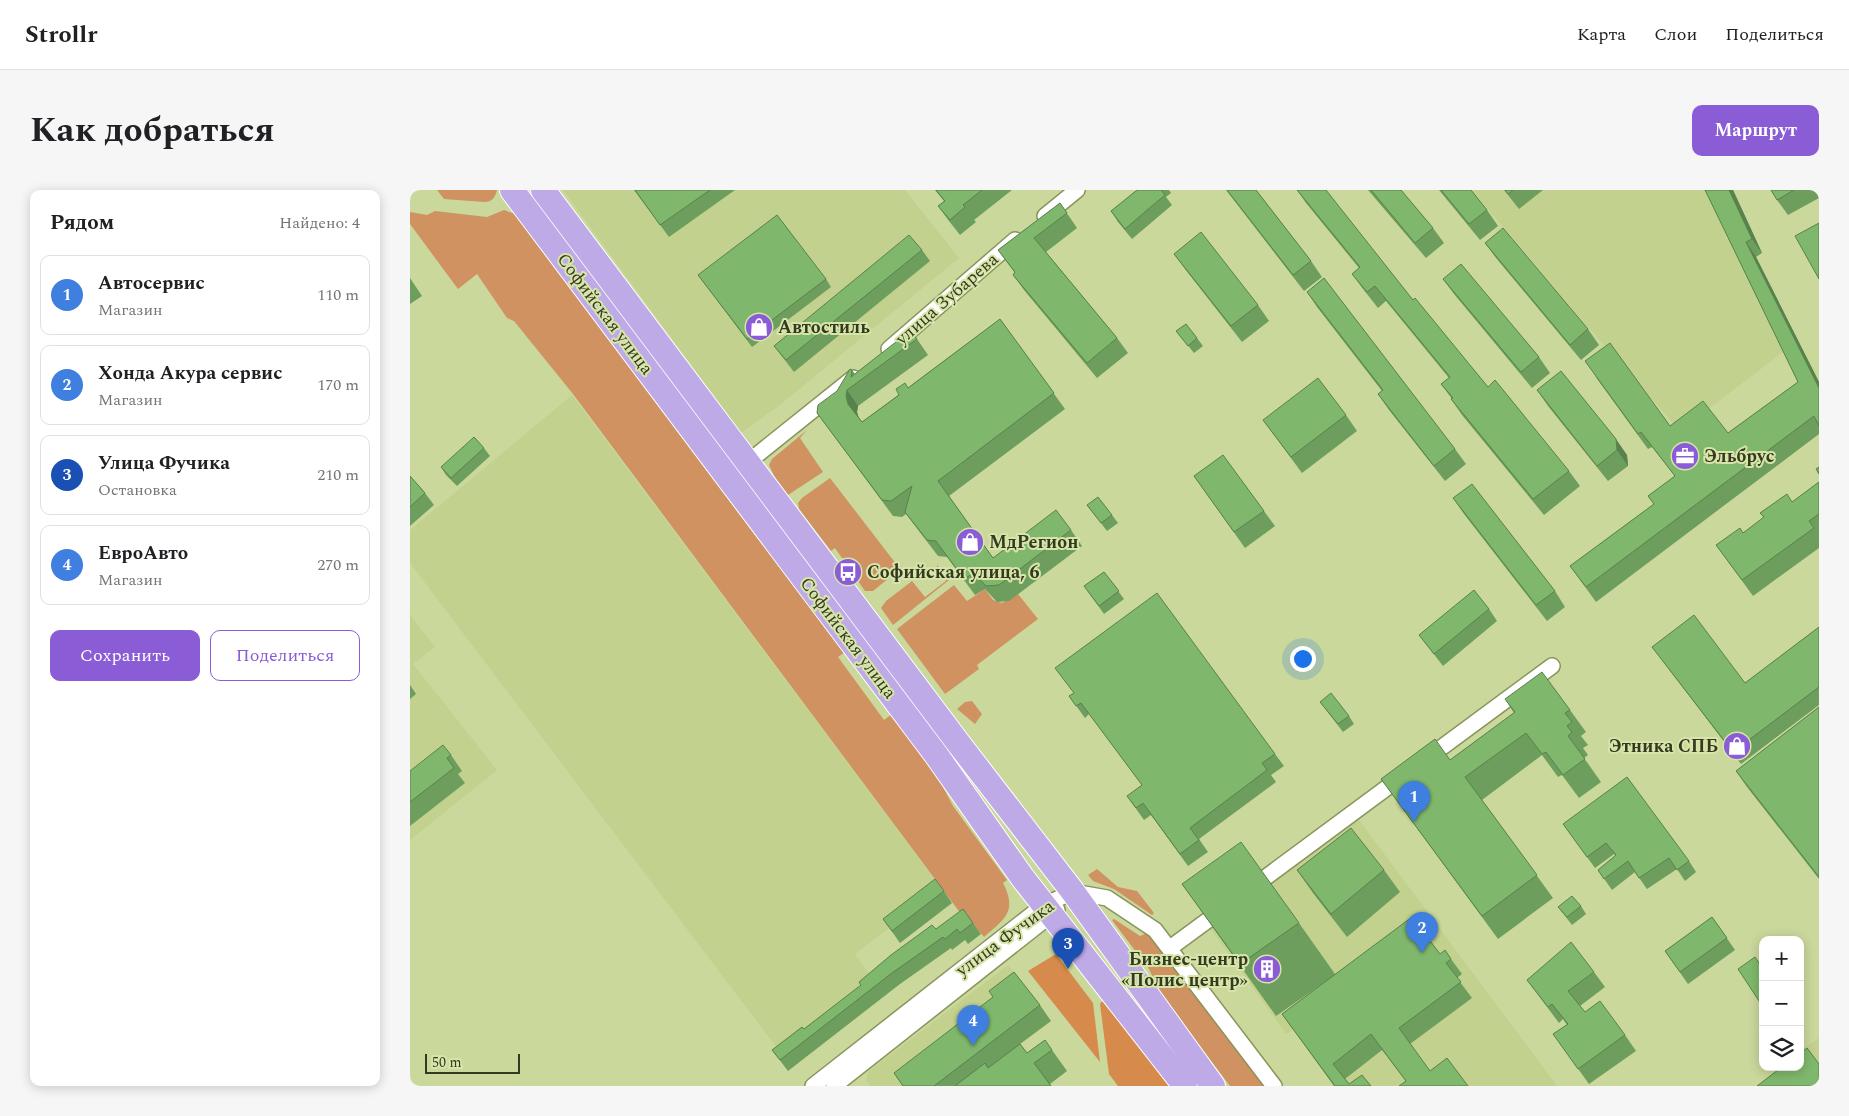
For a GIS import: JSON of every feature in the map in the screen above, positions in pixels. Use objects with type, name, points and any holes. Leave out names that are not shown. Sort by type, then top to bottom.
[{"type":"main road","name":"Софийская улица","points":[[512,190],[937,756],[1048,910],[1185,1086]]},
{"type":"main road","name":"Софийская улица","points":[[544,190],[747,463],[1073,892],[1135,976],[1154,1007],[1213,1086]]},
{"type":"street","name":"улица Зубарева","points":[[881,355],[1077,190]]},
{"type":"street","points":[[747,463],[865,368]]},
{"type":"street","points":[[1170,948],[1552,666]]},
{"type":"street","name":"улица Фучика","points":[[813,1086],[1073,892]]},
{"type":"street","points":[[1073,892],[1107,898],[1155,930],[1274,1086]]},
{"type":"street","name":"улица Фучика","points":[[834,1086],[1048,910]]},
{"type":"shaded area","points":[[437,190],[497,190],[493,199],[484,202],[444,199]]},
{"type":"shaded area","points":[[563,190],[905,190],[959,258],[781,404],[741,433]]},
{"type":"shaded area","points":[[1472,190],[1704,190],[1783,352],[1680,431],[1580,318]]},
{"type":"shaded area","points":[[504,210],[518,215],[845,652],[838,657],[884,720],[892,714],[933,768],[953,806],[1007,880],[1003,883],[1009,901],[1007,914],[984,937],[970,920],[967,922],[573,394],[514,321],[507,318],[477,274],[458,289],[410,224],[410,212],[427,215],[435,211],[487,217]]},
{"type":"shaded area","points":[[572,395],[941,888],[855,954],[873,979],[777,1048],[410,563],[410,530]]},
{"type":"shaded area","points":[[807,430],[800,438],[823,472],[788,495],[775,478],[769,465],[772,459]]},
{"type":"shaded area","points":[[830,478],[900,569],[873,591],[865,591],[835,548],[831,551],[799,509],[798,503],[802,498]]},
{"type":"shaded area","points":[[937,565],[949,580],[893,625],[881,608],[886,601],[912,581],[925,597],[946,581],[937,569]]},
{"type":"shaded area","points":[[954,585],[967,601],[985,589],[993,600],[1002,603],[1018,594],[1038,619],[977,665],[979,669],[945,694],[897,629]]},
{"type":"shaded area","points":[[410,615],[435,647],[413,664],[497,770],[410,840]]},
{"type":"shaded area","points":[[972,701],[982,714],[975,724],[957,709],[965,702]]},
{"type":"shaded area","points":[[1356,816],[1557,1086],[1334,1086],[1293,1030],[1286,1034],[1208,925]]},
{"type":"shaded area","points":[[1097,869],[1118,887],[1137,891],[1154,913],[1152,915],[1114,889],[1093,881],[1088,875]]},
{"type":"shaded area","points":[[1114,919],[1140,936],[1147,933],[1266,1086],[1230,1086],[1162,996],[1149,969],[1112,920]]},
{"type":"shaded area","points":[[1056,954],[1093,1003],[1100,1062],[1028,971]]},
{"type":"shaded area","points":[[1008,965],[1051,1021],[965,1086],[870,1086],[866,1080],[869,1071]]},
{"type":"shaded area","points":[[1102,1001],[1118,1016],[1170,1086],[1118,1086],[1109,1074],[1100,1004]]},
{"type":"shaded area","points":[[1819,1038],[1819,1086],[1757,1086],[1775,1071],[1804,1071],[1804,1048]]},
{"type":"building","points":[[635,190],[710,190],[660,225]]},
{"type":"building","points":[[936,190],[982,190],[963,205],[965,207],[950,220],[938,206],[945,201]]},
{"type":"building","points":[[1137,190],[1161,190],[1165,195],[1125,229],[1111,211]]},
{"type":"building","points":[[1227,190],[1256,190],[1311,261],[1293,275]]},
{"type":"building","points":[[1297,190],[1326,190],[1413,300],[1415,298],[1488,387],[1495,380],[1569,471],[1533,499],[1451,399],[1453,398],[1441,384],[1450,377],[1375,286],[1367,292],[1352,274],[1360,267]]},
{"type":"building","points":[[1371,190],[1401,190],[1433,228],[1415,243]]},
{"type":"building","points":[[1441,190],[1471,190],[1487,210],[1469,224]]},
{"type":"building","points":[[1505,190],[1513,190],[1508,194]]},
{"type":"building","points":[[1705,190],[1729,190],[1752,239],[1746,242],[1819,388],[1819,426],[1814,416],[1586,587],[1570,566],[1654,504],[1648,496],[1675,476],[1641,432],[1638,434],[1585,361],[1610,343],[1670,426],[1703,401],[1728,433],[1798,382]]},
{"type":"building","points":[[1771,190],[1794,190],[1777,200]]},
{"type":"building","points":[[1060,203],[1067,213],[1034,238],[1117,338],[1087,363],[1013,275],[1015,272],[998,250]]},
{"type":"building","points":[[777,215],[826,279],[747,339],[698,275]]},
{"type":"building","points":[[1819,223],[1819,279],[1795,236]]},
{"type":"building","points":[[1503,228],[1588,329],[1570,345],[1485,243]]},
{"type":"building","points":[[1201,232],[1258,305],[1231,326],[1174,254]]},
{"type":"building","points":[[909,235],[922,250],[786,360],[774,346]]},
{"type":"building","points":[[1461,264],[1539,357],[1521,372],[1443,279]]},
{"type":"building","points":[[1324,278],[1455,449],[1434,466],[1378,394],[1383,390],[1307,292]]},
{"type":"building","points":[[1000,319],[1054,393],[938,481],[993,558],[1056,510],[1071,530],[999,585],[986,586],[974,573],[964,579],[936,541],[927,540],[905,512],[912,486],[891,501],[882,500],[817,413],[818,405],[837,391],[850,369],[852,370],[851,377],[910,331],[917,339],[847,390],[848,404],[862,422],[899,395],[896,389],[905,383],[908,388]]},
{"type":"building","points":[[1186,324],[1197,338],[1188,346],[1176,331]]},
{"type":"building","points":[[1561,371],[1616,439],[1617,450],[1597,466],[1537,390]]},
{"type":"building","points":[[1318,378],[1346,415],[1291,457],[1263,420]]},
{"type":"building","points":[[474,437],[484,448],[451,478],[441,467]]},
{"type":"building","points":[[1223,455],[1264,511],[1234,532],[1194,476]]},
{"type":"building","points":[[410,476],[425,493],[410,507]]},
{"type":"building","points":[[1819,482],[1819,514],[1809,521],[1814,528],[1742,580],[1716,545],[1740,528],[1743,533],[1764,517],[1760,513],[1787,494],[1792,502]]},
{"type":"building","points":[[1472,484],[1555,591],[1536,605],[1453,498]]},
{"type":"building","points":[[1098,497],[1112,515],[1101,523],[1087,505]]},
{"type":"building","points":[[1104,572],[1119,591],[1099,606],[1084,586]]},
{"type":"building","points":[[1474,590],[1489,609],[1434,654],[1419,635]]},
{"type":"building","points":[[1157,593],[1275,754],[1262,763],[1267,770],[1190,828],[1199,840],[1180,854],[1143,803],[1136,808],[1127,796],[1142,785],[1081,703],[1076,706],[1069,696],[1074,693],[1055,668]]},
{"type":"building","points":[[1694,615],[1745,683],[1819,627],[1819,687],[1733,752],[1652,647]]},
{"type":"building","points":[[1542,672],[1570,710],[1565,713],[1572,722],[1567,726],[1572,732],[1568,736],[1585,759],[1563,775],[1546,752],[1542,754],[1526,733],[1465,777],[1537,875],[1482,916],[1381,779],[1435,739],[1450,760],[1515,712],[1505,699]]},
{"type":"building","points":[[1331,693],[1349,716],[1338,724],[1320,702]]},
{"type":"building","points":[[1819,707],[1819,877],[1736,771]]},
{"type":"building","points":[[443,745],[451,755],[447,758],[454,768],[410,802],[410,771]]},
{"type":"building","points":[[1627,777],[1689,861],[1677,870],[1669,858],[1639,878],[1628,861],[1604,879],[1598,870],[1616,855],[1606,843],[1587,857],[1563,824]]},
{"type":"building","points":[[1351,828],[1384,870],[1331,914],[1297,870]]},
{"type":"building","points":[[1241,842],[1299,923],[1240,964],[1182,884]]},
{"type":"building","points":[[935,879],[944,891],[892,931],[883,919]]},
{"type":"building","points":[[1572,896],[1581,906],[1567,917],[1558,907]]},
{"type":"building","points":[[963,909],[973,923],[960,933],[957,929],[945,939],[943,937],[892,973],[780,1060],[772,1050],[802,1027],[804,1029],[861,985],[859,982],[891,955],[932,925],[936,929]]},
{"type":"building","points":[[1412,917],[1440,954],[1445,950],[1451,959],[1446,963],[1461,982],[1399,1028],[1430,1071],[1447,1058],[1468,1086],[1399,1086],[1406,1081],[1371,1034],[1333,1064],[1349,1084],[1362,1075],[1371,1086],[1335,1086],[1282,1014]]},
{"type":"building","points":[[1712,917],[1727,938],[1680,972],[1665,951]]},
{"type":"building","points":[[1571,942],[1594,972],[1568,991],[1585,1012],[1600,1001],[1625,1035],[1578,1069],[1553,1034],[1568,1024],[1552,1004],[1548,1007],[1527,980]]},
{"type":"building","points":[[1755,957],[1759,963],[1759,1001],[1738,969]]},
{"type":"building","points":[[1014,972],[1040,1005],[934,1086],[903,1086],[894,1073],[993,997],[989,991]]},
{"type":"building","points":[[1045,1040],[1052,1050],[1034,1063],[1051,1086],[955,1086],[985,1063],[988,1068],[1020,1044],[1027,1053]]},
{"type":"building","points":[[1807,1048],[1819,1064],[1819,1086],[1757,1086],[1777,1071],[1804,1071],[1804,1051]]},
{"type":"place","name":"Автостиль","points":[[759,327]]},
{"type":"place","name":"Эльбрус","points":[[1685,456]]},
{"type":"place","name":"МдРегион","points":[[970,542]]},
{"type":"place","name":"Софийская улица, 6","points":[[848,572]]},
{"type":"place","name":"Этника СПБ","points":[[1737,746]]},
{"type":"place","name":"Автосервис","points":[[1414,822]]},
{"type":"place","name":"Хонда Акура сервис","points":[[1422,953]]},
{"type":"place","name":"Улица Фучика","points":[[1068,969]]},
{"type":"place","name":"Бизнес-центр «Полис центр»","points":[[1267,969]]},
{"type":"place","name":"ЕвроАвто","points":[[973,1046]]}]
